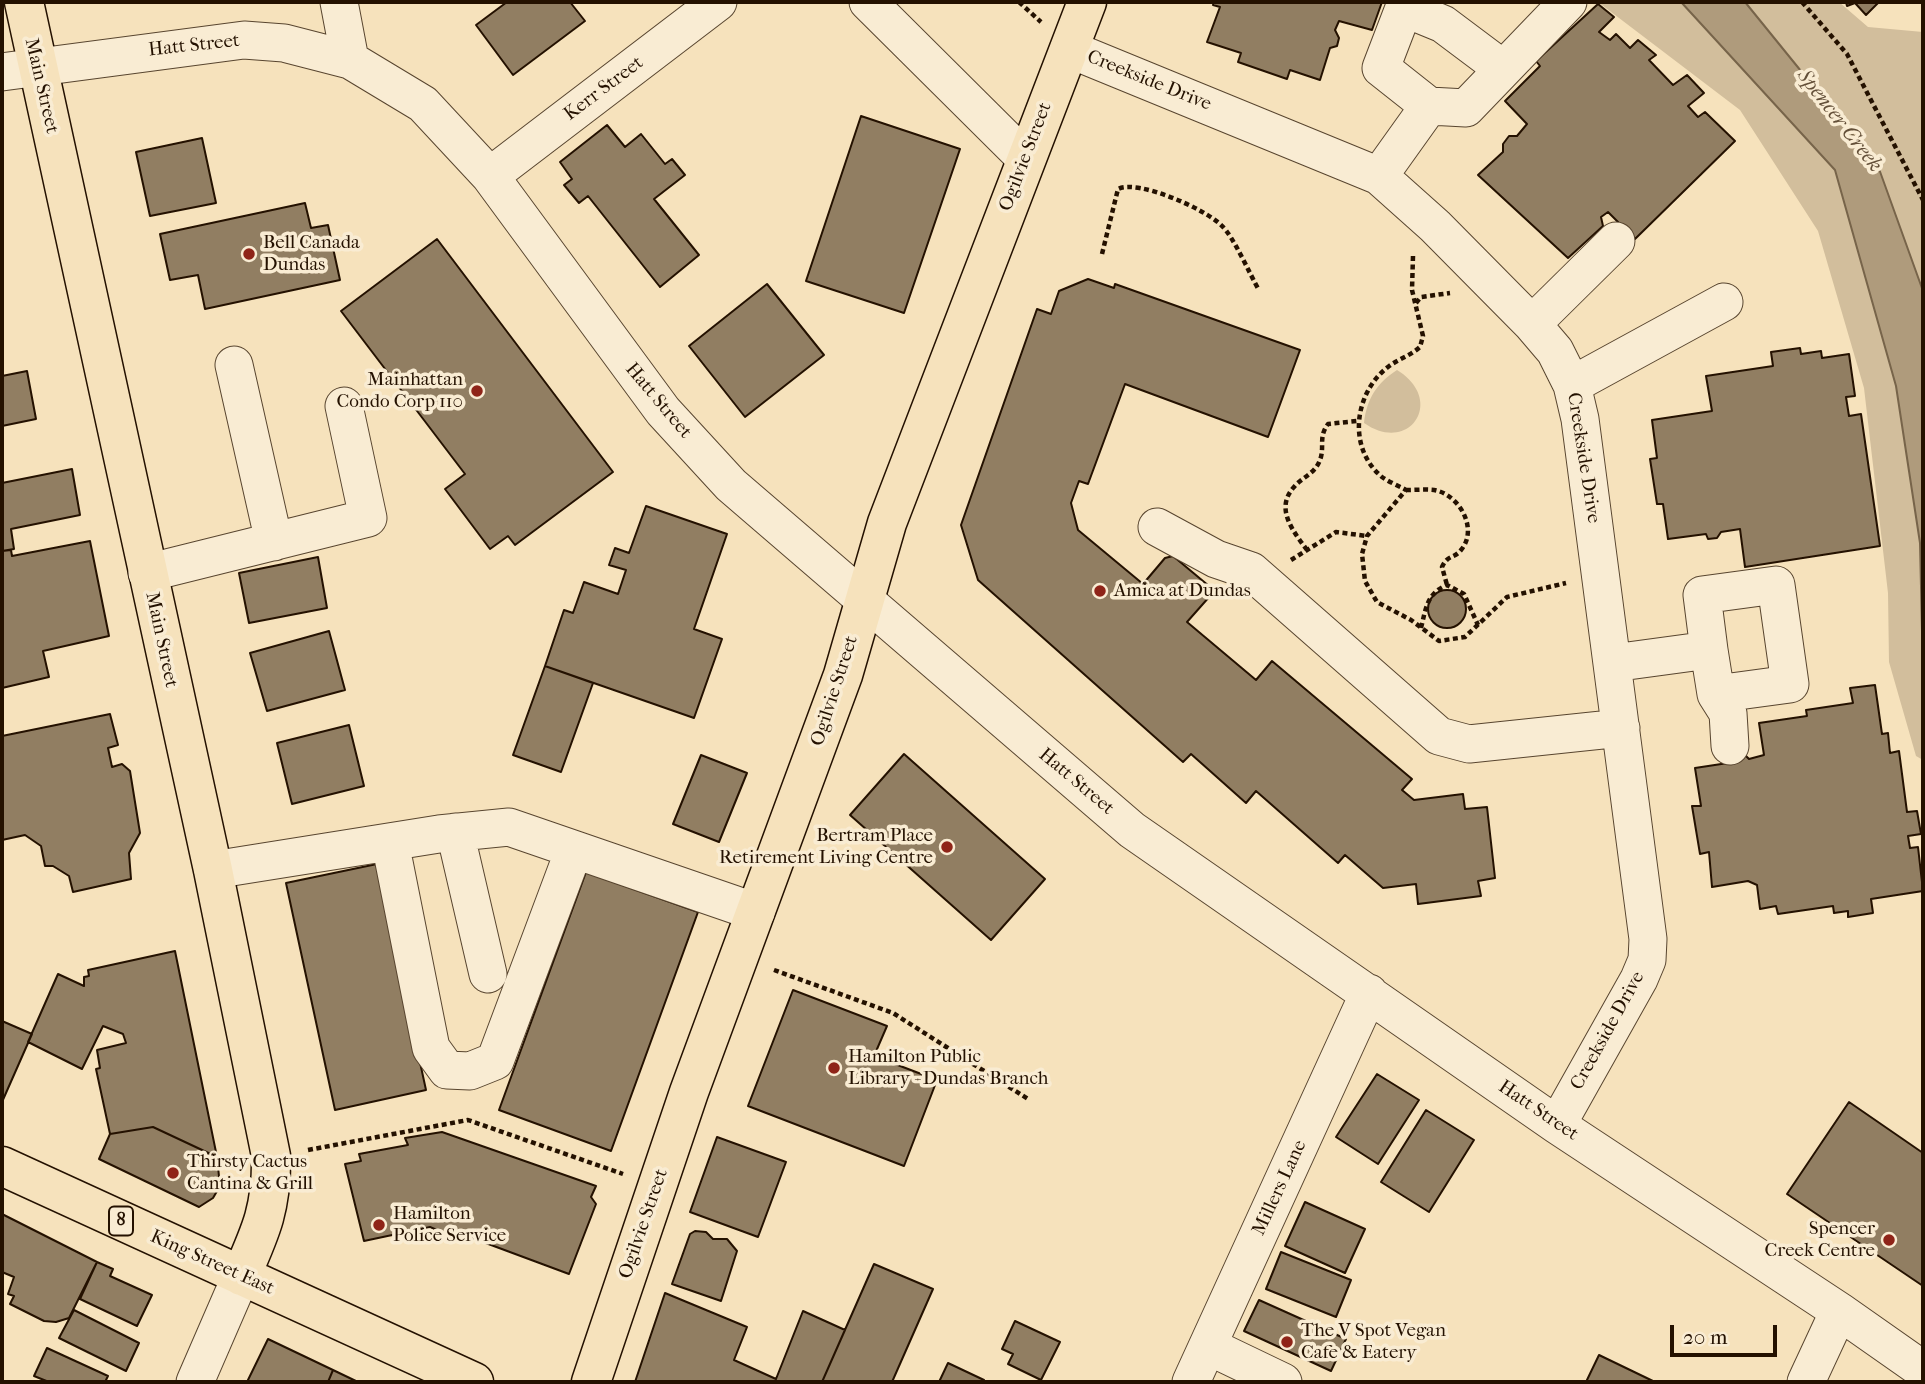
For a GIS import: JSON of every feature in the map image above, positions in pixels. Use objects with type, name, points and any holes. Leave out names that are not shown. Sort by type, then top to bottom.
[{"type":"main road","name":"Main Street","points":[[24,2],[19,68],[147,573],[213,870],[271,1156],[272,1191],[264,1223],[241,1276]]},
{"type":"main road","name":"Ogilvie Street","points":[[591,1382],[657,1186],[843,676],[887,523],[1087,2]]},
{"type":"main road","name":"King Street East","points":[[2,1166],[474,1382]]},
{"type":"street","points":[[339,2],[350,60]]},
{"type":"street","name":"Kerr Street","points":[[490,176],[718,2]]},
{"type":"street","points":[[868,2],[1025,158]]},
{"type":"street","points":[[1503,69],[1443,24],[1405,5],[1381,68],[1429,106],[1465,108],[1503,69],[1568,2]]},
{"type":"street","name":"Hatt Street","points":[[19,68],[244,40],[284,43],[350,60],[424,104],[490,176],[663,411],[732,485],[1132,830],[1557,1125],[1839,1311],[1923,1370]]},
{"type":"street","name":"Creekside Drive","points":[[1069,49],[1379,176],[1435,226],[1532,324],[1555,351],[1572,385],[1580,419],[1648,939],[1647,960],[1557,1125]]},
{"type":"street","points":[[1379,176],[1429,106]]},
{"type":"street","points":[[1532,324],[1616,241]]},
{"type":"street","points":[[1572,385],[1724,302]]},
{"type":"street","points":[[234,365],[274,542]]},
{"type":"street","points":[[147,573],[368,518],[344,406]]},
{"type":"street","points":[[1157,527],[1216,559],[1251,571],[1439,736],[1453,742],[1469,744],[1621,728]]},
{"type":"street","points":[[1716,694],[1790,684],[1776,585],[1702,595],[1716,694],[1728,713],[1730,746]]},
{"type":"street","points":[[1613,663],[1709,650]]},
{"type":"street","points":[[213,870],[455,832],[509,827],[756,912]]},
{"type":"street","points":[[455,832],[488,974]]},
{"type":"street","points":[[390,842],[431,1048],[447,1070],[470,1071],[495,1061],[574,849]]},
{"type":"street","name":"Millers Lane","points":[[1191,1382],[1368,993]]},
{"type":"street","points":[[195,1382],[241,1276]]},
{"type":"street","points":[[1806,1382],[1839,1311]]},
{"type":"street","points":[[1208,1346],[1283,1382]]},
{"type":"path","points":[[1802,2],[1847,54],[1923,201]]},
{"type":"path","points":[[1102,254],[1118,189],[1126,184],[1142,186],[1222,225],[1259,290]]},
{"type":"path","points":[[1435,226],[1413,251],[1412,290],[1423,336],[1420,347],[1388,367],[1368,388],[1357,421],[1362,450],[1381,476],[1406,490],[1436,490],[1454,499],[1466,517],[1468,537],[1460,552],[1447,558],[1442,568],[1447,585],[1464,594],[1478,625]]},
{"type":"path","points":[[1307,550],[1287,522],[1285,502],[1294,487],[1314,470],[1321,458],[1321,434],[1328,424],[1357,421]]},
{"type":"path","points":[[1406,490],[1367,536],[1362,554],[1365,581],[1377,602],[1439,641],[1465,637],[1507,597],[1601,576]]},
{"type":"path","points":[[1263,582],[1336,533],[1367,536]]},
{"type":"path","points":[[1421,628],[1427,603],[1434,590],[1447,585]]},
{"type":"path","points":[[739,958],[893,1013],[1028,1098]]},
{"type":"path","points":[[271,1156],[468,1120],[657,1186]]},
{"type":"shaded area","points":[[1598,2],[1839,2],[1868,27],[1923,32],[1923,760],[1916,756],[1889,662],[1888,593],[1864,388],[1818,231],[1740,110]]},
{"type":"shaded area","points":[[1397,370],[1412,382],[1419,395],[1420,408],[1416,420],[1408,428],[1395,432],[1381,431],[1364,423],[1368,406],[1379,386]]},
{"type":"water","name":"Spencer Creek","points":[[1681,2],[1745,2],[1878,166],[1923,291],[1923,675],[1920,543],[1896,386],[1835,170]]},
{"type":"building","points":[[507,2],[570,2],[585,21],[513,75],[476,25]]},
{"type":"building","points":[[1214,2],[1382,2],[1372,30],[1339,21],[1335,30],[1339,38],[1337,46],[1330,48],[1320,80],[1290,70],[1287,79],[1238,62],[1241,53],[1207,42],[1220,7],[1213,5]]},
{"type":"building","points":[[1846,2],[1879,2],[1866,15],[1855,3],[1847,6]]},
{"type":"building","points":[[1598,4],[1614,17],[1599,32],[1610,40],[1616,34],[1630,48],[1638,40],[1656,55],[1649,60],[1673,85],[1687,75],[1704,93],[1688,106],[1698,117],[1705,112],[1735,141],[1635,239],[1608,212],[1601,217],[1603,226],[1568,258],[1478,175],[1503,152],[1503,144],[1509,136],[1517,136],[1527,124],[1505,101],[1540,66],[1536,61]]},
{"type":"building","points":[[861,116],[960,149],[904,313],[806,281]]},
{"type":"building","points":[[607,125],[625,147],[641,134],[665,164],[672,159],[685,175],[654,199],[699,255],[660,287],[588,196],[579,203],[564,185],[572,179],[560,162]]},
{"type":"building","points":[[202,138],[216,203],[150,216],[136,152]]},
{"type":"building","name":"Bell Canada Dundas","points":[[305,203],[311,228],[328,225],[340,280],[205,309],[198,275],[170,280],[160,234]]},
{"type":"building","name":"Mainhattan Condo Corp 110","points":[[437,239],[613,472],[515,545],[508,536],[490,549],[445,489],[465,474],[341,311]]},
{"type":"building","name":"Amica at Dundas","points":[[1088,279],[1114,288],[1115,284],[1300,350],[1268,437],[1125,384],[1088,484],[1079,481],[1071,503],[1078,530],[1143,584],[1165,558],[1173,556],[1209,586],[1210,596],[1187,622],[1256,680],[1272,661],[1412,779],[1402,790],[1414,800],[1463,794],[1465,809],[1487,807],[1495,878],[1478,881],[1481,896],[1418,904],[1416,884],[1383,888],[1345,855],[1338,863],[1256,791],[1246,803],[1191,754],[1183,762],[978,580],[961,525],[1037,309],[1051,314],[1059,291]]},
{"type":"building","points":[[767,284],[824,355],[745,417],[689,346]]},
{"type":"building","points":[[1800,348],[1801,354],[1821,351],[1822,358],[1849,354],[1855,396],[1846,397],[1849,416],[1861,414],[1880,546],[1745,567],[1740,529],[1721,532],[1717,538],[1708,539],[1706,534],[1668,539],[1663,504],[1657,504],[1650,459],[1657,458],[1652,420],[1712,411],[1706,376],[1773,366],[1771,352]]},
{"type":"building","points":[[27,371],[36,419],[2,426],[2,376]]},
{"type":"building","points":[[72,469],[80,515],[11,529],[14,549],[2,551],[2,483]]},
{"type":"building","points":[[646,506],[727,534],[694,629],[722,639],[694,718],[545,666],[564,610],[573,613],[584,582],[618,594],[626,570],[609,565],[615,548],[629,553]]},
{"type":"building","points":[[90,541],[109,636],[43,651],[49,677],[2,688],[2,551],[11,550],[12,556]]},
{"type":"building","points":[[318,557],[327,608],[249,623],[239,573]]},
{"type":"building","points":[[1447,590],[1460,596],[1466,609],[1460,622],[1447,628],[1434,622],[1428,609],[1434,596]]},
{"type":"building","points":[[329,631],[345,690],[267,711],[250,653]]},
{"type":"building","points":[[545,666],[593,683],[561,772],[513,755]]},
{"type":"building","points":[[1875,685],[1882,734],[1888,733],[1890,753],[1899,751],[1907,812],[1917,811],[1921,834],[1908,836],[1910,848],[1918,847],[1923,891],[1871,899],[1873,913],[1848,917],[1848,911],[1834,913],[1833,906],[1778,914],[1776,906],[1760,909],[1757,885],[1748,881],[1712,887],[1709,852],[1700,854],[1692,806],[1701,806],[1695,768],[1728,763],[1743,753],[1749,759],[1764,755],[1759,723],[1807,716],[1806,710],[1853,703],[1850,688]]},
{"type":"building","points":[[110,714],[118,745],[108,748],[112,767],[122,764],[130,771],[140,833],[129,853],[131,879],[73,892],[69,876],[53,866],[45,866],[41,846],[25,835],[2,840],[2,736]]},
{"type":"building","points":[[349,725],[364,786],[292,804],[277,743]]},
{"type":"building","name":"Bertram Place Retirement Living Centre","points":[[904,754],[1045,879],[991,940],[850,815]]},
{"type":"building","points":[[701,755],[747,773],[719,842],[673,824]]},
{"type":"building","points":[[377,864],[426,1090],[335,1110],[286,883]]},
{"type":"building","points":[[586,872],[698,912],[611,1151],[499,1110]]},
{"type":"building","points":[[175,951],[217,1157],[153,1127],[110,1134],[96,1069],[100,1068],[97,1050],[126,1043],[123,1034],[103,1026],[82,1069],[28,1042],[58,974],[84,986],[84,977],[89,976],[88,970]]},
{"type":"building","name":"Hamilton Public Library - Dundas Branch","points":[[793,990],[887,1026],[874,1056],[937,1080],[904,1166],[748,1106]]},
{"type":"building","points":[[2,1021],[32,1034],[2,1102]]},
{"type":"building","points":[[1377,1074],[1419,1100],[1378,1164],[1336,1137]]},
{"type":"building","name":"Spencer Creek Centre","points":[[1849,1102],[1923,1153],[1923,1286],[1787,1194]]},
{"type":"building","points":[[1426,1110],[1474,1140],[1429,1212],[1381,1182]]},
{"type":"building","name":"Thirsty Cactus Cantina & Grill","points":[[153,1127],[217,1157],[220,1186],[213,1198],[199,1207],[99,1159],[110,1134]]},
{"type":"building","points":[[442,1132],[596,1186],[591,1197],[596,1204],[569,1274],[448,1229],[446,1234],[430,1227],[364,1241],[345,1164],[361,1161],[359,1154],[408,1145],[405,1138]]},
{"type":"building","points":[[717,1137],[786,1162],[758,1237],[690,1212]]},
{"type":"building","points":[[1305,1202],[1365,1229],[1345,1273],[1285,1246]]},
{"type":"building","points":[[2,1214],[97,1262],[69,1318],[56,1322],[44,1321],[10,1304],[14,1296],[8,1294],[14,1277],[2,1272]]},
{"type":"building","points":[[695,1231],[706,1232],[713,1239],[727,1239],[737,1251],[721,1301],[672,1284],[690,1234]]},
{"type":"building","points":[[1281,1252],[1351,1280],[1336,1317],[1266,1289]]},
{"type":"building","points":[[97,1262],[113,1269],[110,1276],[152,1295],[137,1326],[80,1299]]},
{"type":"building","points":[[874,1264],[933,1289],[892,1382],[822,1382]]},
{"type":"building","points":[[665,1293],[747,1327],[734,1360],[776,1379],[803,1311],[845,1330],[822,1382],[635,1382]]},
{"type":"building","points":[[1259,1300],[1346,1339],[1331,1371],[1244,1331]]},
{"type":"building","points":[[74,1310],[139,1343],[126,1371],[59,1338]]},
{"type":"building","points":[[1015,1321],[1060,1342],[1041,1380],[1008,1364],[1013,1354],[1002,1349]]},
{"type":"building","points":[[268,1339],[333,1370],[328,1382],[247,1382]]},
{"type":"building","points":[[47,1348],[108,1376],[105,1382],[49,1382],[34,1376]]},
{"type":"building","points":[[1599,1355],[1655,1382],[1586,1382]]},
{"type":"building","points":[[948,1363],[984,1380],[983,1382],[939,1382]]},
{"type":"building","points":[[333,1370],[358,1382],[328,1382]]},
{"type":"place","name":"Bell Canada Dundas","points":[[249,254]]},
{"type":"place","name":"Mainhattan Condo Corp 110","points":[[477,391]]},
{"type":"place","name":"Amica at Dundas","points":[[1100,591]]},
{"type":"place","name":"Bertram Place Retirement Living Centre","points":[[947,847]]},
{"type":"place","name":"Hamilton Public Library - Dundas Branch","points":[[834,1068]]},
{"type":"place","name":"Thirsty Cactus Cantina & Grill","points":[[173,1173]]},
{"type":"place","name":"Hamilton Police Service","points":[[379,1225]]},
{"type":"place","name":"Spencer Creek Centre","points":[[1889,1240]]},
{"type":"place","name":"The V Spot Vegan Cafe & Eatery","points":[[1287,1342]]}]
